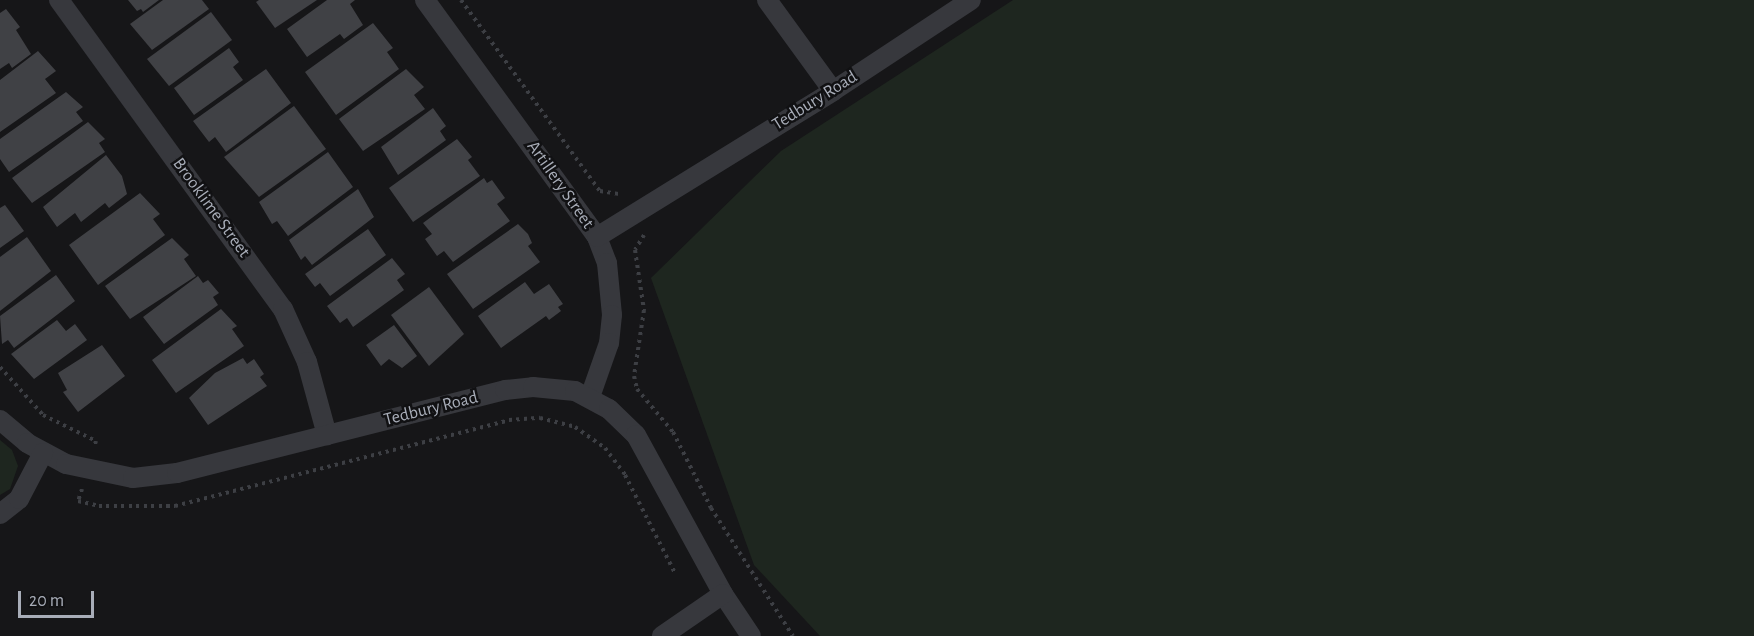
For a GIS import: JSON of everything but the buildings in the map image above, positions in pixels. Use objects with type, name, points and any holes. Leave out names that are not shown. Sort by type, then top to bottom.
[{"type":"street","name":"Brooklime Street","points":[[59,0],[284,309],[307,362],[327,435]]},
{"type":"street","name":"Artillery Street","points":[[425,0],[597,237],[607,264],[612,315],[609,342],[590,397]]},
{"type":"street","points":[[767,0],[833,91]]},
{"type":"street","name":"Tedbury Road","points":[[597,237],[833,91],[971,0]]},
{"type":"street","name":"Tedbury Road","points":[[0,420],[43,453],[87,471],[133,478],[177,473],[506,390],[557,388],[590,397],[636,435],[723,594],[751,636]]},
{"type":"street","points":[[0,514],[19,499],[43,453]]},
{"type":"street","points":[[662,636],[723,594]]},
{"type":"path","points":[[461,0],[600,191],[622,194],[626,201]]},
{"type":"path","points":[[640,228],[645,236],[637,244],[635,260],[644,310],[634,376],[637,389],[674,432],[711,508],[793,636]]},
{"type":"path","points":[[0,367],[43,415],[96,441],[78,501],[119,508],[175,506],[509,420],[558,421],[592,436],[617,462],[675,573]]},
{"type":"shaded area","points":[[1013,0],[1754,0],[1754,636],[820,636],[754,565],[651,278],[781,151]]},
{"type":"shaded area","points":[[0,440],[12,450],[18,466],[10,489],[0,495]]}]
